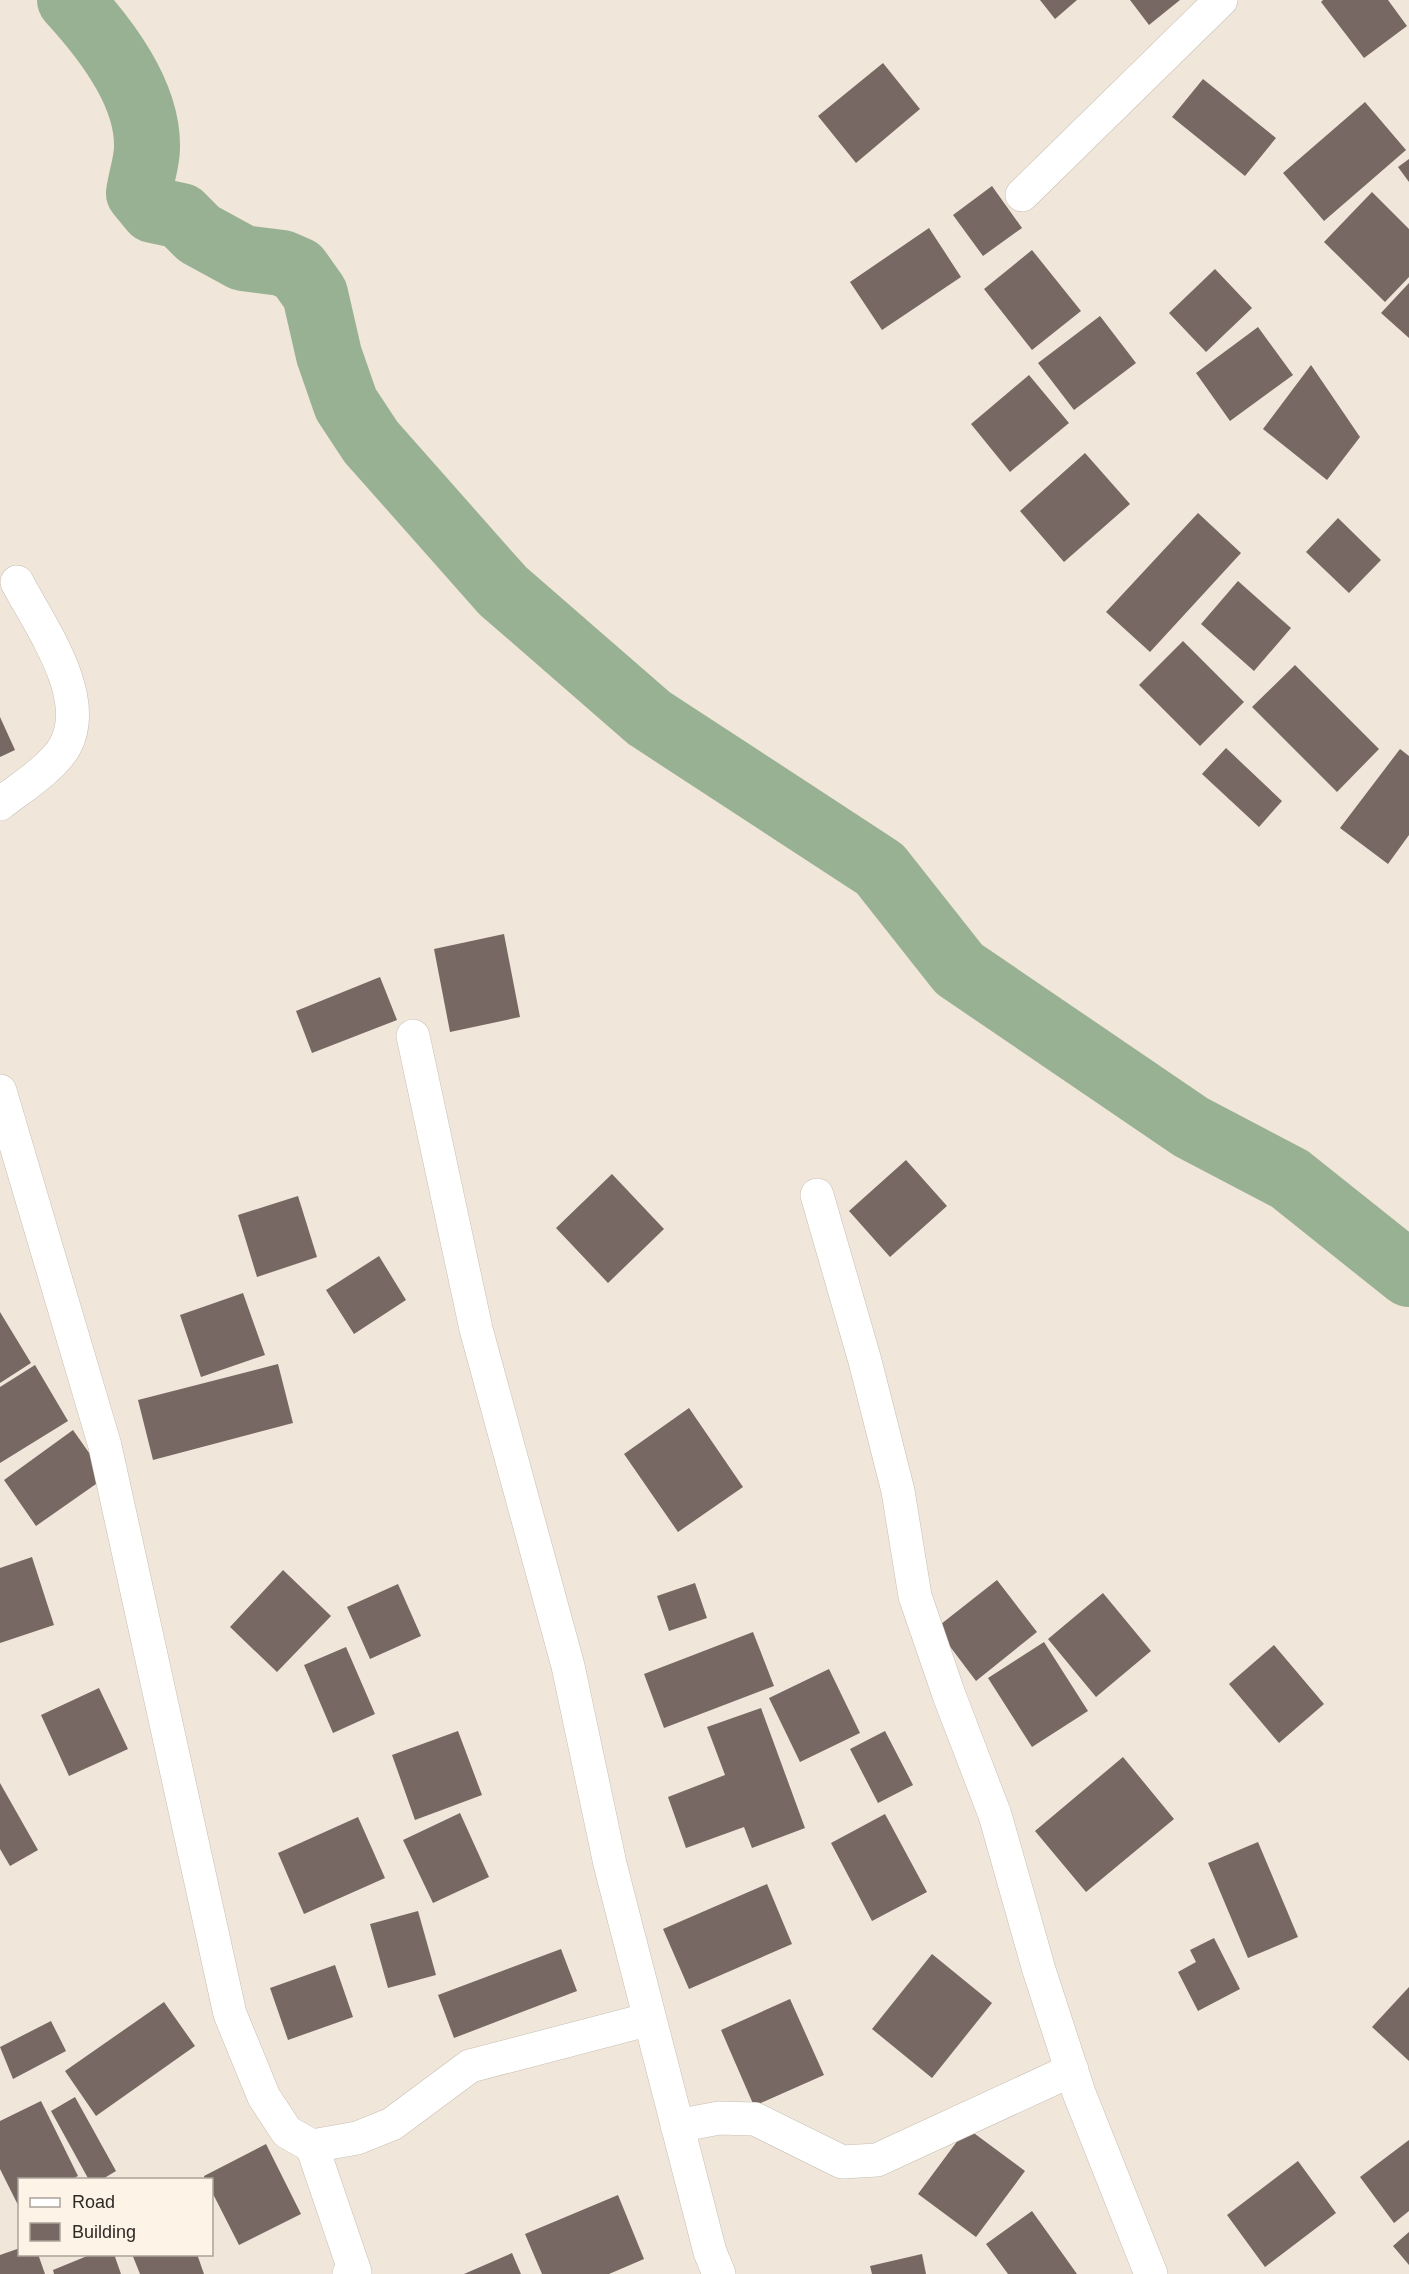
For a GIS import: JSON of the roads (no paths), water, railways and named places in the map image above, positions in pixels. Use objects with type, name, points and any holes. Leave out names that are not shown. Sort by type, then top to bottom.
[{"type":"street","points":[[1022,195],[1221,0]]},
{"type":"street","points":[[0,804],[46,767],[65,747],[75,714],[67,679],[17,582]]},
{"type":"street","points":[[413,1036],[476,1329],[567,1666],[610,1864],[710,2252],[719,2274]]},
{"type":"street","points":[[0,1090],[105,1446],[230,2014],[264,2097],[287,2132],[312,2146],[357,2138],[392,2124],[470,2066],[650,2019]]},
{"type":"street","points":[[817,1195],[865,1361],[898,1491],[915,1596],[949,1695],[995,1815],[1039,1970],[1072,2070],[1151,2274]]},
{"type":"street","points":[[677,2126],[719,2118],[755,2119],[842,2162],[877,2160],[1072,2070]]},
{"type":"street","points":[[312,2146],[355,2272],[349,2274]]},
{"type":"waterway","points":[[70,0],[110,49],[132,87],[140,107],[147,147],[139,193],[153,210],[181,216],[199,234],[243,258],[282,263],[298,270],[315,294],[329,355],[346,404],[371,442],[503,591],[649,718],[880,869],[959,969],[1191,1127],[1290,1179],[1409,1274]]}]
